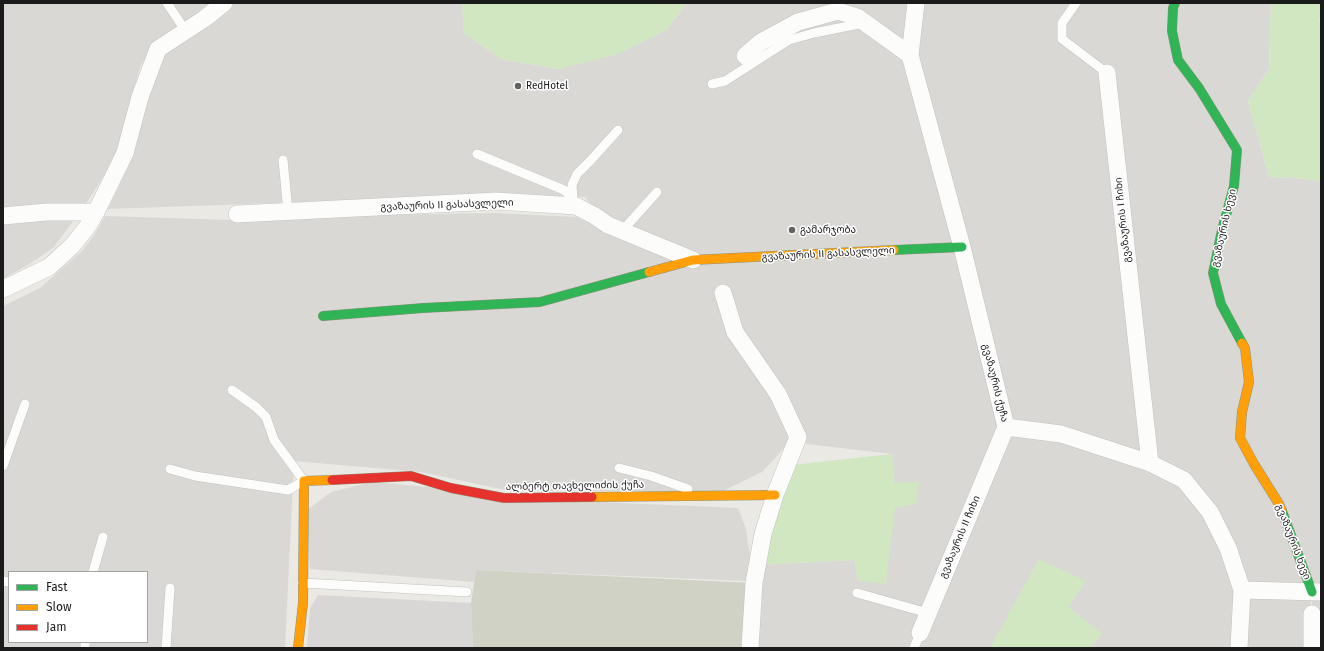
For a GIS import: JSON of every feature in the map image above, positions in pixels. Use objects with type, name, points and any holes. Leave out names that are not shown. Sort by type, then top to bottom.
[{"type":"street","points":[[3,289],[49,267],[72,246],[88,226],[125,153],[140,97],[158,49],[204,19],[224,3]]},
{"type":"street","name":"გვაზაურის ქუჩა","points":[[916,3],[910,55],[962,247],[1006,427],[1061,434],[1150,463],[1184,480],[1210,512],[1228,548],[1242,590],[1240,648]]},
{"type":"street","name":"გვაზაურის ხევი","points":[[1175,3],[1172,8],[1172,31],[1178,60],[1199,88],[1237,150],[1234,186],[1222,230],[1213,273],[1221,304],[1245,348],[1249,382],[1242,412],[1240,438],[1279,504],[1317,592]]},
{"type":"street","points":[[745,56],[761,42],[798,22],[838,11],[857,17],[910,55]]},
{"type":"street","name":"გვაზაურის I ჩიხი","points":[[1107,73],[1150,463]]},
{"type":"street","name":"გვაზაურის II გასასვლელი","points":[[237,214],[496,201],[574,202],[608,225],[693,260]]},
{"type":"street","points":[[3,216],[47,212],[96,212]]},
{"type":"street","name":"გვაზაურის II გასასვლელი","points":[[323,316],[423,308],[540,302],[693,260],[962,247]]},
{"type":"street","points":[[723,293],[736,332],[778,394],[798,437],[775,495],[763,534],[754,583],[750,648]]},
{"type":"street","name":"გვაზაურის II ჩიხი","points":[[917,641],[1006,427]]},
{"type":"street","name":"ალბერტ თავხელიძის ქუჩა","points":[[304,481],[411,476],[451,488],[504,498],[775,495]]},
{"type":"street","points":[[298,648],[303,603],[304,481]]},
{"type":"street","points":[[1242,590],[1317,592]]},
{"type":"street","points":[[1312,614],[1312,648]]},
{"type":"lane","points":[[167,3],[185,30]]},
{"type":"lane","name":"გვაზაურის I ჩიხი","points":[[1076,3],[1062,22],[1062,39],[1107,73]]},
{"type":"lane","points":[[712,84],[725,80],[789,40],[814,32],[866,23]]},
{"type":"lane","points":[[574,202],[572,185],[577,174],[618,130]]},
{"type":"lane","points":[[477,154],[564,190],[574,202]]},
{"type":"lane","points":[[283,160],[288,211]]},
{"type":"lane","points":[[623,230],[658,192]]},
{"type":"lane","points":[[170,469],[195,476],[288,490],[304,481],[274,440],[266,417],[232,390]]},
{"type":"lane","points":[[3,466],[25,404]]},
{"type":"lane","points":[[619,468],[651,476],[708,495]]},
{"type":"lane","points":[[93,571],[103,537]]},
{"type":"lane","points":[[303,583],[468,592]]},
{"type":"lane","points":[[166,648],[170,588]]},
{"type":"lane","points":[[857,593],[928,613]]},
{"type":"shaded area","points":[[3,3],[215,3],[153,45],[140,67],[114,160],[85,205],[54,247],[31,263],[3,279]]},
{"type":"shaded area","points":[[235,3],[462,3],[464,33],[501,59],[559,69],[667,30],[686,3],[1271,3],[1269,69],[1248,101],[1269,177],[1296,178],[1318,181],[1321,176],[1321,648],[1312,648],[1312,592],[1242,590],[1239,648],[750,648],[757,565],[854,560],[894,483],[892,454],[790,442],[762,472],[723,491],[510,491],[421,472],[294,461],[285,648],[3,648],[3,306],[40,288],[82,251],[95,234],[105,216],[232,220],[310,216],[496,213],[576,217],[607,231],[585,197],[496,195],[108,209],[132,159],[155,74],[163,54]]},
{"type":"shaded area","points":[[372,482],[596,502],[738,508],[746,529],[751,563],[747,581],[476,570],[474,582],[310,569],[307,510],[331,492]]},
{"type":"shaded area","points":[[476,570],[754,583],[750,648],[473,648],[471,603]]},
{"type":"shaded area","points":[[1243,593],[1311,595],[1311,648],[1241,648]]},
{"type":"shaded area","points":[[318,595],[471,603],[473,648],[307,648],[310,608]]},
{"type":"green space","points":[[462,3],[686,3],[667,30],[618,54],[559,69],[501,59],[464,33]]},
{"type":"green space","points":[[1271,3],[1321,3],[1321,18],[1319,20],[1321,27],[1321,176],[1318,181],[1296,178],[1269,177],[1248,101],[1269,69]]},
{"type":"green space","points":[[892,454],[894,483],[919,482],[916,504],[895,508],[886,584],[858,581],[854,560],[757,565],[792,465]]},
{"type":"green space","points":[[1039,559],[1086,581],[1069,607],[1102,634],[1089,648],[990,648]]},
{"type":"traffic: fast","points":[[1175,3],[1173,8],[1172,31],[1178,60],[1199,88],[1237,150],[1234,186],[1222,230],[1213,273],[1221,304],[1242,343]]},
{"type":"traffic: fast","points":[[894,250],[962,247]]},
{"type":"traffic: fast","points":[[323,316],[423,308],[540,302],[649,272]]},
{"type":"traffic: fast","points":[[1282,511],[1312,592]]},
{"type":"traffic: slow","points":[[649,272],[693,260],[894,250]]},
{"type":"traffic: slow","points":[[1242,343],[1245,348],[1249,382],[1242,412],[1240,438],[1282,511]]},
{"type":"traffic: slow","points":[[298,648],[303,603],[304,481],[332,480]]},
{"type":"traffic: slow","points":[[592,497],[775,495]]},
{"type":"traffic: jam","points":[[332,480],[411,476],[451,488],[504,498],[592,497]]},
{"type":"place","name":"RedHotel","points":[[518,86]]},
{"type":"place","name":"გამარჯობა","points":[[792,230]]}]
